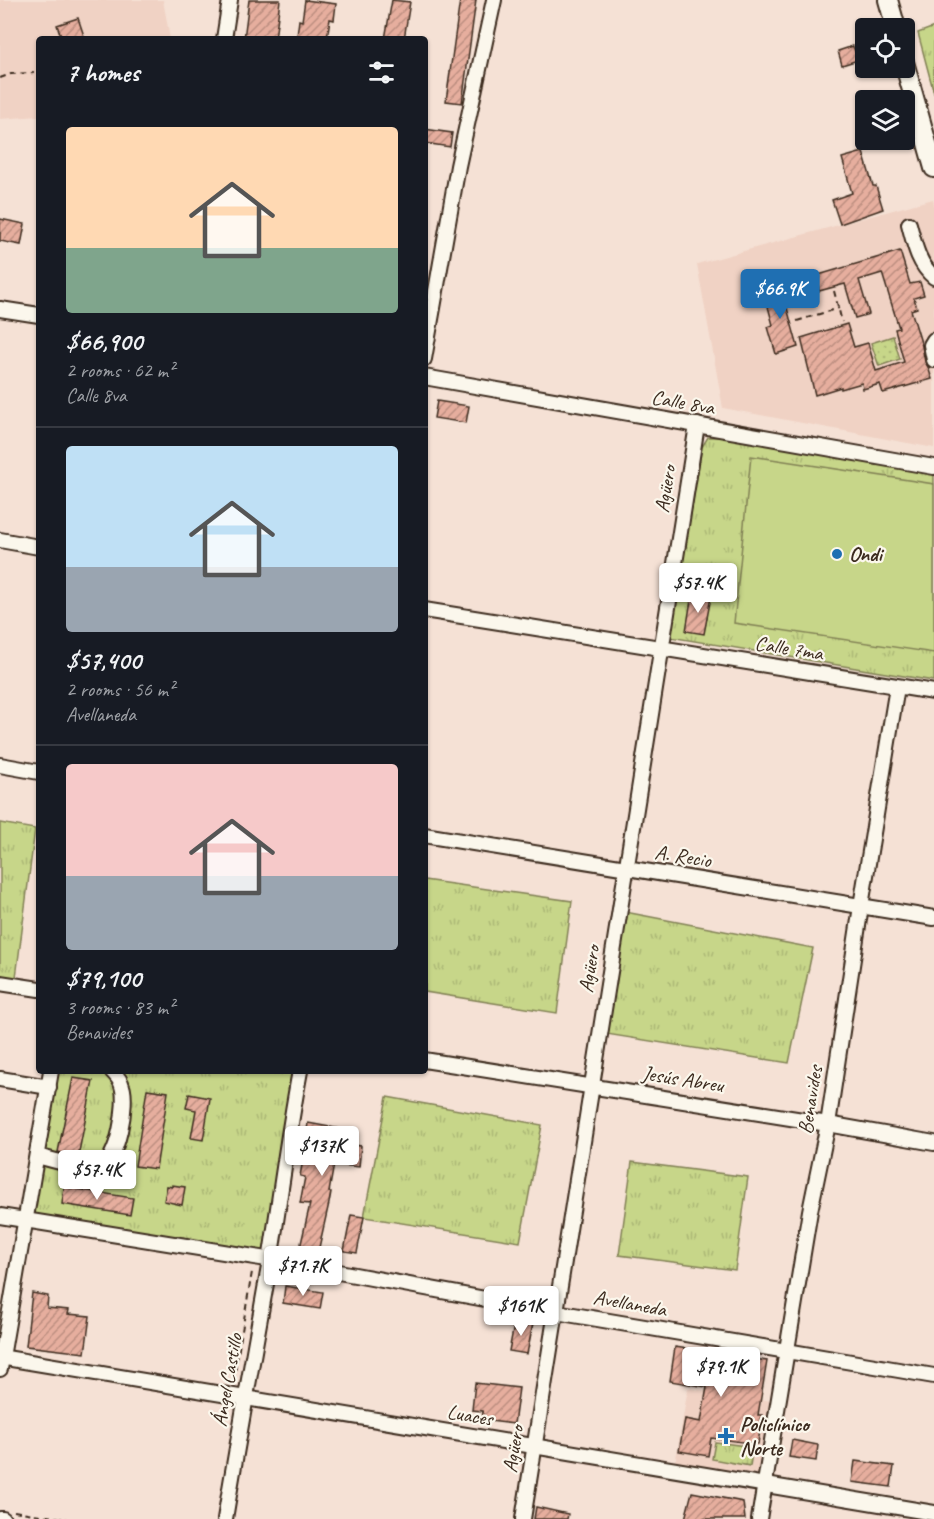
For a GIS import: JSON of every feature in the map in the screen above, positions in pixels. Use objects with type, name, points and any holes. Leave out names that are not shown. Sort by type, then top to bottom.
[{"type":"main road","points":[[888,0],[893,18]]},
{"type":"main road","points":[[909,78],[934,168]]},
{"type":"street","points":[[224,36],[230,0]]},
{"type":"street","points":[[428,337],[459,166],[494,0]]},
{"type":"street","points":[[909,224],[919,257],[927,271],[934,277]]},
{"type":"street","points":[[0,309],[36,315]]},
{"type":"street","points":[[934,340],[932,345],[934,360]]},
{"type":"street","name":"Calle 8va","points":[[428,378],[934,467]]},
{"type":"street","name":"Agüero","points":[[523,1519],[697,425]]},
{"type":"street","points":[[0,540],[36,546]]},
{"type":"street","name":"Calle 7ma","points":[[428,611],[934,692]]},
{"type":"street","name":"Benavides","points":[[759,1519],[810,1211],[828,1124],[897,687]]},
{"type":"street","points":[[0,765],[36,771]]},
{"type":"street","name":"A. Recio","points":[[428,836],[934,918]]},
{"type":"street","points":[[0,983],[36,989]]},
{"type":"street","name":"Jesús Abreu","points":[[428,1061],[934,1143]]},
{"type":"street","points":[[1,1361],[51,1074]]},
{"type":"street","points":[[36,1156],[87,1168],[100,1168],[108,1161],[120,1132],[124,1107],[122,1086],[114,1074]]},
{"type":"street","name":"Ángel Castillo","points":[[225,1519],[299,1074]]},
{"type":"street","points":[[0,1079],[49,1087]]},
{"type":"street","name":"Avellaneda","points":[[0,1216],[270,1259],[556,1312],[934,1376]]},
{"type":"street","name":"Luaces","points":[[1,1361],[245,1398],[934,1513]]},
{"type":"path","points":[[0,78],[12,74],[34,73]]},
{"type":"path","points":[[834,291],[843,322]]},
{"type":"path","points":[[797,321],[839,308]]},
{"type":"path","points":[[5,1516],[67,1519]]},
{"type":"shaded area","points":[[0,0],[163,0],[169,36],[36,36],[36,116],[0,119]]},
{"type":"shaded area","points":[[933,199],[934,448],[723,408],[697,264]]},
{"type":"shaded area","name":"Policlínico Norte","points":[[688,1388],[778,1402],[764,1484],[674,1470]]},
{"type":"green space","points":[[934,27],[934,93],[918,33]]},
{"type":"green space","points":[[893,336],[900,359],[879,366],[871,343]]},
{"type":"green space","name":"Ondi","points":[[708,437],[736,437],[934,471],[934,681],[670,637],[702,447]]},
{"type":"green space","name":"Ondi","points":[[751,456],[934,484],[934,653],[734,623]]},
{"type":"green space","points":[[0,823],[35,829],[15,985],[0,983]]},
{"type":"green space","points":[[428,881],[572,901],[557,1013],[428,992]]},
{"type":"green space","points":[[620,911],[813,948],[789,1063],[600,1033]]},
{"type":"green space","points":[[50,1074],[301,1074],[270,1259],[25,1221]]},
{"type":"green space","points":[[387,1097],[542,1125],[520,1242],[364,1217]]},
{"type":"green space","points":[[632,1162],[748,1177],[735,1270],[619,1255]]},
{"type":"green space","points":[[715,1442],[753,1447],[750,1466],[712,1459]]},
{"type":"building","points":[[249,0],[280,0],[275,36],[244,36]]},
{"type":"building","points":[[305,0],[336,4],[334,20],[330,19],[327,36],[297,36],[299,20],[302,21]]},
{"type":"building","points":[[392,0],[410,2],[404,36],[386,36]]},
{"type":"building","points":[[460,0],[476,0],[462,103],[446,101]]},
{"type":"building","points":[[78,18],[84,36],[61,36],[57,25]]},
{"type":"building","points":[[853,46],[855,61],[842,65],[838,51]]},
{"type":"building","points":[[428,130],[452,133],[450,147],[428,144]]},
{"type":"building","points":[[863,152],[873,186],[876,186],[883,209],[840,224],[832,200],[852,193],[842,158]]},
{"type":"building","points":[[0,219],[25,224],[21,245],[0,241]]},
{"type":"building","points":[[900,251],[910,284],[920,282],[924,295],[914,298],[917,308],[911,310],[932,379],[883,393],[880,384],[863,389],[862,383],[815,395],[801,338],[847,324],[854,347],[868,343],[876,371],[904,362],[895,329],[899,328],[882,273],[859,280],[869,314],[855,318],[845,284],[819,291],[815,276]]},
{"type":"building","points":[[780,283],[798,347],[776,354],[768,327],[773,325],[763,288]]},
{"type":"building","points":[[437,401],[469,406],[466,423],[434,418]]},
{"type":"building","points":[[692,594],[711,597],[704,634],[686,631]]},
{"type":"building","points":[[73,1078],[93,1081],[78,1157],[58,1152]]},
{"type":"building","points":[[147,1089],[168,1092],[156,1169],[135,1166]]},
{"type":"building","points":[[189,1094],[210,1098],[203,1140],[191,1138],[196,1110],[186,1108]]},
{"type":"building","points":[[308,1123],[341,1129],[338,1143],[361,1146],[359,1167],[334,1164],[329,1203],[318,1252],[300,1248],[310,1204],[300,1203],[305,1177],[300,1176]]},
{"type":"building","points":[[172,1185],[185,1187],[182,1205],[164,1201],[167,1186],[172,1187]]},
{"type":"building","points":[[64,1187],[133,1198],[130,1215],[62,1204]]},
{"type":"building","points":[[351,1215],[364,1217],[357,1253],[344,1251]]},
{"type":"building","points":[[285,1286],[323,1292],[320,1309],[283,1303]]},
{"type":"building","points":[[32,1293],[48,1296],[47,1308],[69,1310],[68,1314],[90,1316],[85,1353],[26,1346]]},
{"type":"building","points":[[515,1320],[533,1323],[527,1354],[509,1351]]},
{"type":"building","points":[[675,1347],[767,1361],[758,1415],[762,1415],[758,1444],[711,1438],[708,1456],[679,1451],[685,1419],[701,1422],[707,1387],[670,1381]]},
{"type":"building","points":[[475,1383],[519,1388],[514,1424],[482,1420],[483,1411],[472,1410]]},
{"type":"building","points":[[792,1440],[818,1445],[816,1461],[789,1457]]},
{"type":"building","points":[[855,1461],[894,1466],[891,1487],[852,1482]]},
{"type":"building","points":[[692,1492],[743,1502],[745,1519],[685,1519]]},
{"type":"building","points":[[536,1507],[568,1514],[567,1519],[534,1519]]},
{"type":"place","name":"Ondi","points":[[837,554]]},
{"type":"place","name":"Policlínico Norte","points":[[726,1436]]}]
